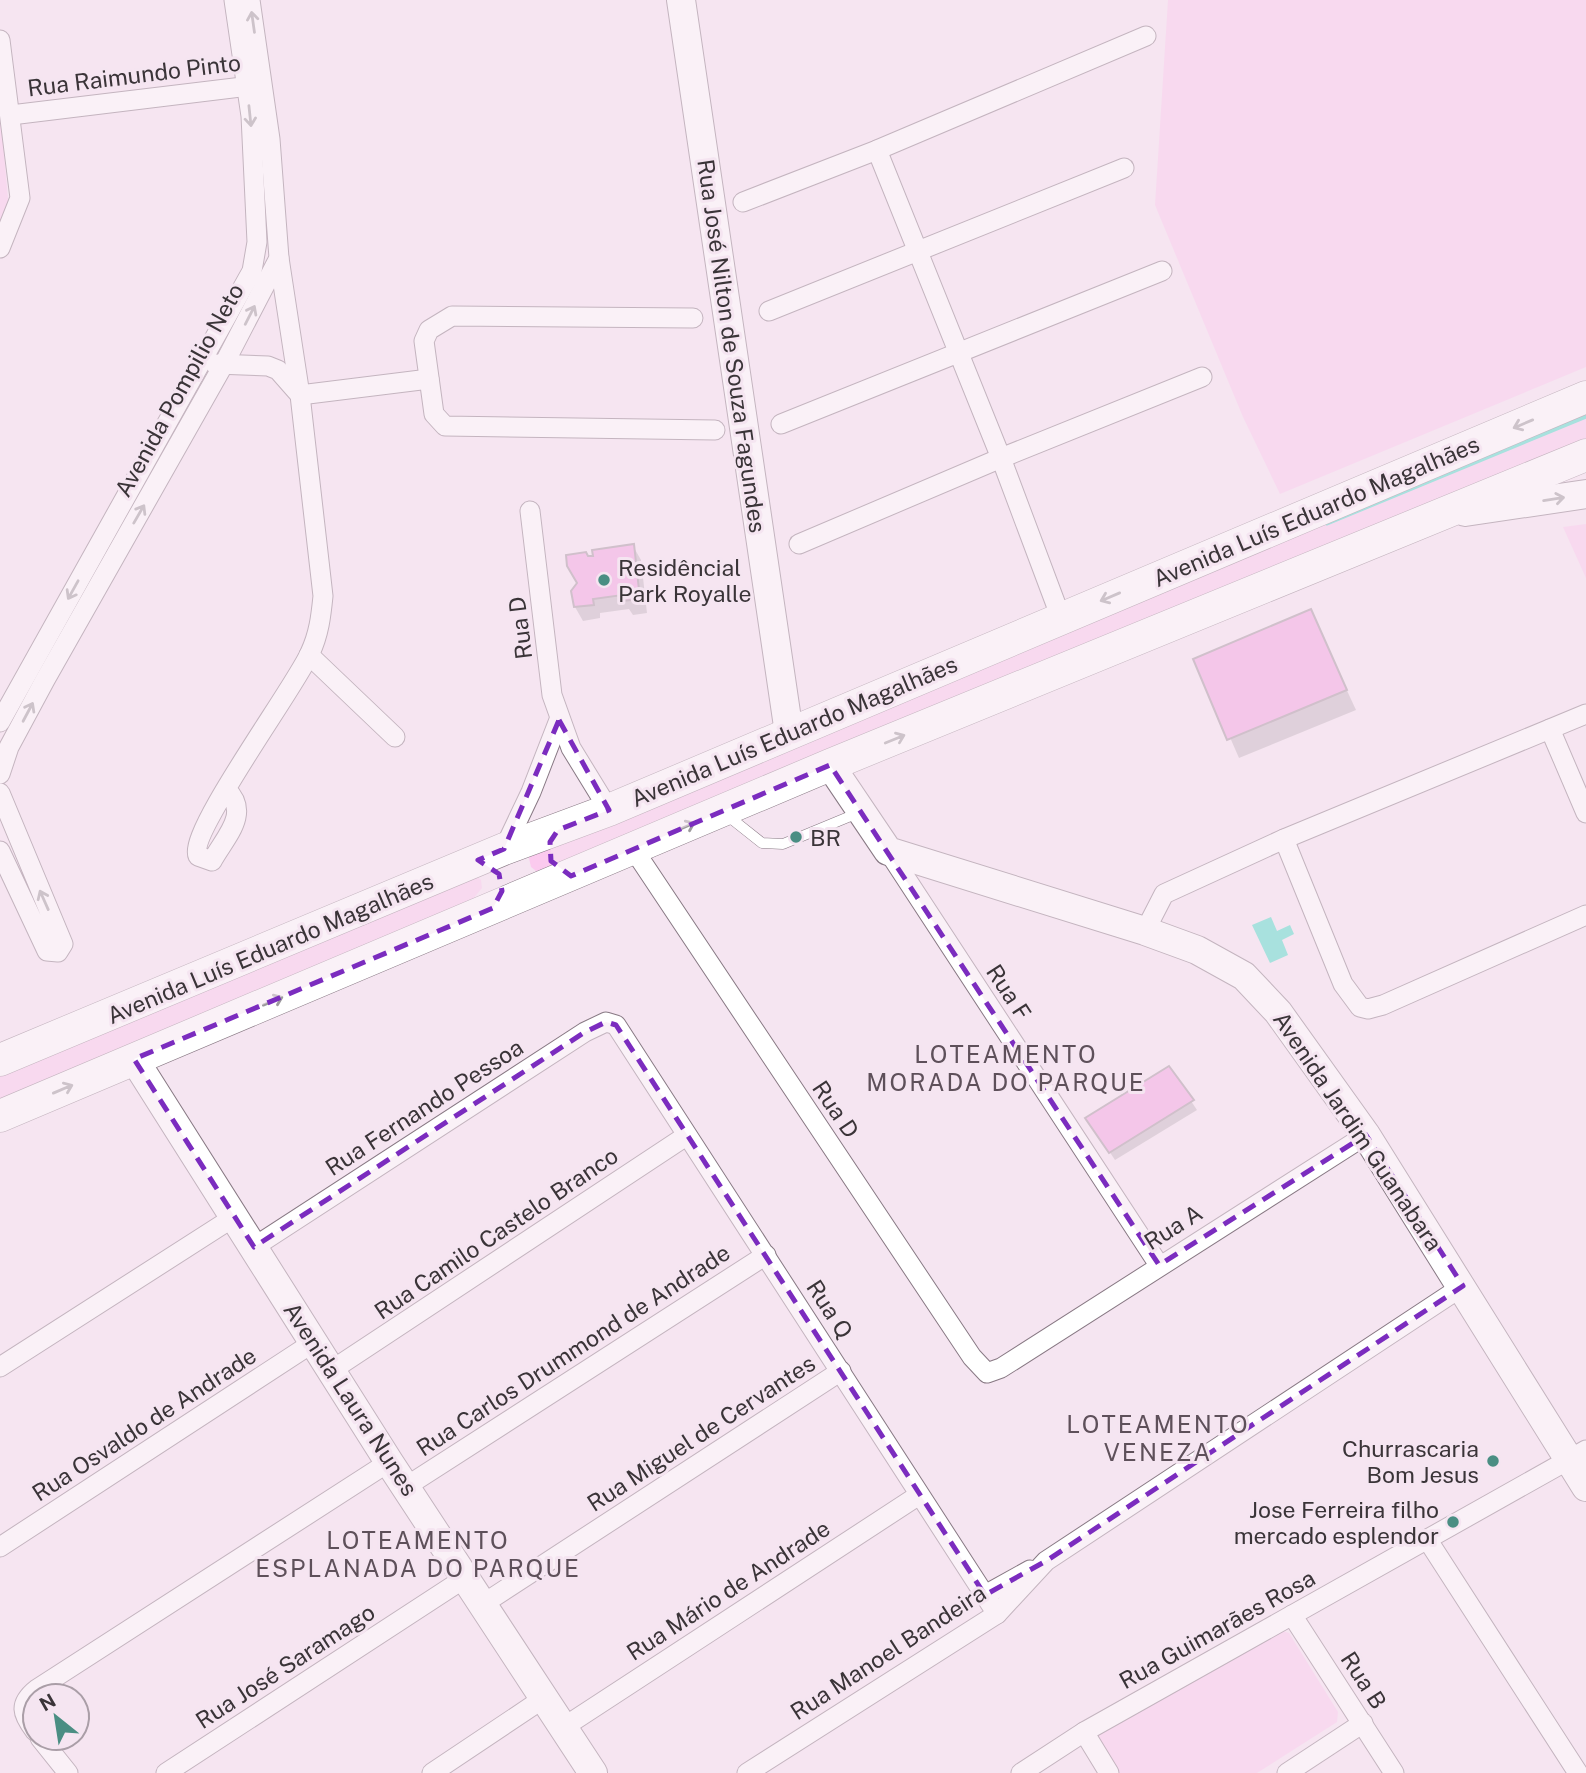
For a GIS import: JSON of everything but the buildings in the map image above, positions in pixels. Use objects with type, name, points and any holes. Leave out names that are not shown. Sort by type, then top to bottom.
[{"type":"main road","name":"Avenida Luís Eduardo Magalhães","points":[[0,1060],[491,855],[609,810],[1586,397]]},
{"type":"main road","name":"Avenida Luís Eduardo Magalhães","points":[[0,1116],[830,765],[1586,455]]},
{"type":"main road","points":[[558,830],[548,853],[556,869],[571,876]]},
{"type":"main road","points":[[491,855],[493,868],[502,882],[502,891],[493,908]]},
{"type":"street","name":"Avenida Pompilio Neto","points":[[0,774],[9,747],[45,680],[225,362],[279,258],[254,85],[234,0]]},
{"type":"street","name":"Avenida Pompilio Neto","points":[[0,722],[164,424],[200,367],[252,271],[256,257],[250,0]]},
{"type":"street","name":"Rua José Nilton de Souza Fagundes","points":[[681,0],[789,733]]},
{"type":"street","points":[[743,202],[877,150],[1146,36]]},
{"type":"street","points":[[0,40],[20,198],[0,248]]},
{"type":"street","name":"Rua Raimundo Pinto","points":[[11,115],[254,85]]},
{"type":"street","points":[[877,150],[1001,458],[1061,618]]},
{"type":"street","points":[[769,311],[1124,167]]},
{"type":"street","points":[[226,789],[309,655],[320,627],[323,596],[300,396],[279,258]]},
{"type":"street","points":[[781,424],[1162,271]]},
{"type":"street","points":[[693,318],[452,316],[429,330],[424,341],[434,414],[445,426],[715,430]]},
{"type":"street","points":[[200,367],[225,362],[268,366],[278,370],[300,396]]},
{"type":"street","points":[[799,544],[1001,458],[1202,377]]},
{"type":"street","points":[[300,396],[429,379]]},
{"type":"street","points":[[1438,517],[1586,494]]},
{"type":"street","name":"Rua D","points":[[530,511],[552,695],[571,748],[609,810]]},
{"type":"street","points":[[309,655],[395,737]]},
{"type":"street","points":[[1145,931],[1164,894],[1284,839],[1586,714]]},
{"type":"street","points":[[491,855],[531,792],[559,720]]},
{"type":"street","points":[[1550,729],[1586,813]]},
{"type":"street","points":[[830,765],[888,851]]},
{"type":"street","points":[[0,793],[63,944],[58,952],[47,951],[0,851]]},
{"type":"street","points":[[1284,839],[1342,984],[1360,1007],[1383,1005],[1586,915]]},
{"type":"street","name":"Rua D","points":[[634,850],[972,1357],[987,1373],[1009,1364]]},
{"type":"street","name":"Avenida Jardim Guanabara","points":[[888,851],[1145,931],[1197,950],[1244,976],[1278,1012],[1366,1135],[1462,1286],[1577,1455],[1586,1487]]},
{"type":"street","name":"Rua F","points":[[888,851],[1159,1265]]},
{"type":"street","name":"Rua Fernando Pessoa","points":[[254,1247],[585,1032],[606,1022],[622,1031]]},
{"type":"street","name":"Rua Q","points":[[622,1031],[686,1136],[766,1255],[997,1614]]},
{"type":"street","name":"Avenida Laura Nunes","points":[[134,1059],[389,1462],[593,1773]]},
{"type":"street","name":"Rua A","points":[[1009,1364],[1159,1265],[1366,1135]]},
{"type":"street","name":"Rua Camilo Castelo Branco","points":[[332,1370],[686,1136]]},
{"type":"street","points":[[0,1367],[234,1217]]},
{"type":"street","name":"Rua Carlos Drummond de Andrade","points":[[407,1486],[766,1255]]},
{"type":"street","name":"Rua Manoel Bandeira","points":[[985,1595],[1046,1561],[1462,1286]]},
{"type":"street","name":"Rua Osvaldo de Andrade","points":[[0,1547],[314,1342]]},
{"type":"street","name":"Rua Miguel de Cervantes","points":[[483,1604],[841,1371]]},
{"type":"street","name":"Rua Guimarães Rosa","points":[[1021,1773],[1084,1732],[1577,1455]]},
{"type":"street","points":[[48,1682],[389,1462]]},
{"type":"street","name":"Rua Mário de Andrade","points":[[564,1727],[919,1495]]},
{"type":"street","points":[[1427,1539],[1578,1773]]},
{"type":"street","name":"Rua Manoel Bandeira","points":[[747,1773],[997,1614],[1046,1561]]},
{"type":"street","name":"Rua José Saramago","points":[[166,1773],[465,1578]]},
{"type":"street","name":"Rua B","points":[[1292,1615],[1394,1773]]},
{"type":"street","points":[[432,1773],[544,1698]]},
{"type":"street","points":[[1287,1773],[1363,1723]]},
{"type":"street","points":[[1084,1732],[1108,1773]]},
{"type":"street","points":[[51,1752],[68,1773]]},
{"type":"lane","points":[[722,811],[762,843],[783,844],[861,812]]},
{"type":"highlighted area","points":[[559,720],[609,810],[558,830],[550,842],[551,861],[571,876],[830,765],[1159,1265],[1366,1135],[1463,1286],[1046,1561],[985,1595],[616,1025],[606,1022],[585,1032],[254,1247],[134,1059],[493,908],[502,891],[499,874],[478,860],[504,849]]},
{"type":"shaded area","points":[[1168,0],[1586,0],[1586,367],[1280,494],[1243,417],[1155,205]]},
{"type":"shaded area","points":[[0,109],[9,210],[0,225]]},
{"type":"shaded area","points":[[1586,403],[1586,438],[540,874],[531,867],[528,854]]},
{"type":"shaded area","points":[[1586,524],[1586,578],[1563,527]]},
{"type":"shaded area","points":[[476,876],[481,880],[482,888],[473,899],[0,1101],[0,1065]]},
{"type":"shaded area","points":[[1271,917],[1277,931],[1290,925],[1294,934],[1282,940],[1288,955],[1270,963],[1252,925]]},
{"type":"shaded area","points":[[1279,1630],[1289,1633],[1338,1712],[1337,1722],[1257,1773],[1111,1773],[1093,1730]]},
{"type":"waterway","points":[[1327,523],[1586,416]]},
{"type":"place","name":"Residêncial Park Royalle","points":[[604,580]]},
{"type":"place","name":"BR","points":[[796,837]]},
{"type":"place","name":"Churrascaria Bom Jesus","points":[[1493,1461]]},
{"type":"place","name":"Jose Ferreira filho mercado esplendor","points":[[1453,1522]]},
{"type":"district","name":"LOTEAMENTO MORADA DO PARQUE","points":[[1006,1068]]},
{"type":"district","name":"LOTEAMENTO VENEZA","points":[[1158,1438]]},
{"type":"district","name":"LOTEAMENTO ESPLANADA DO PARQUE","points":[[418,1554]]}]
